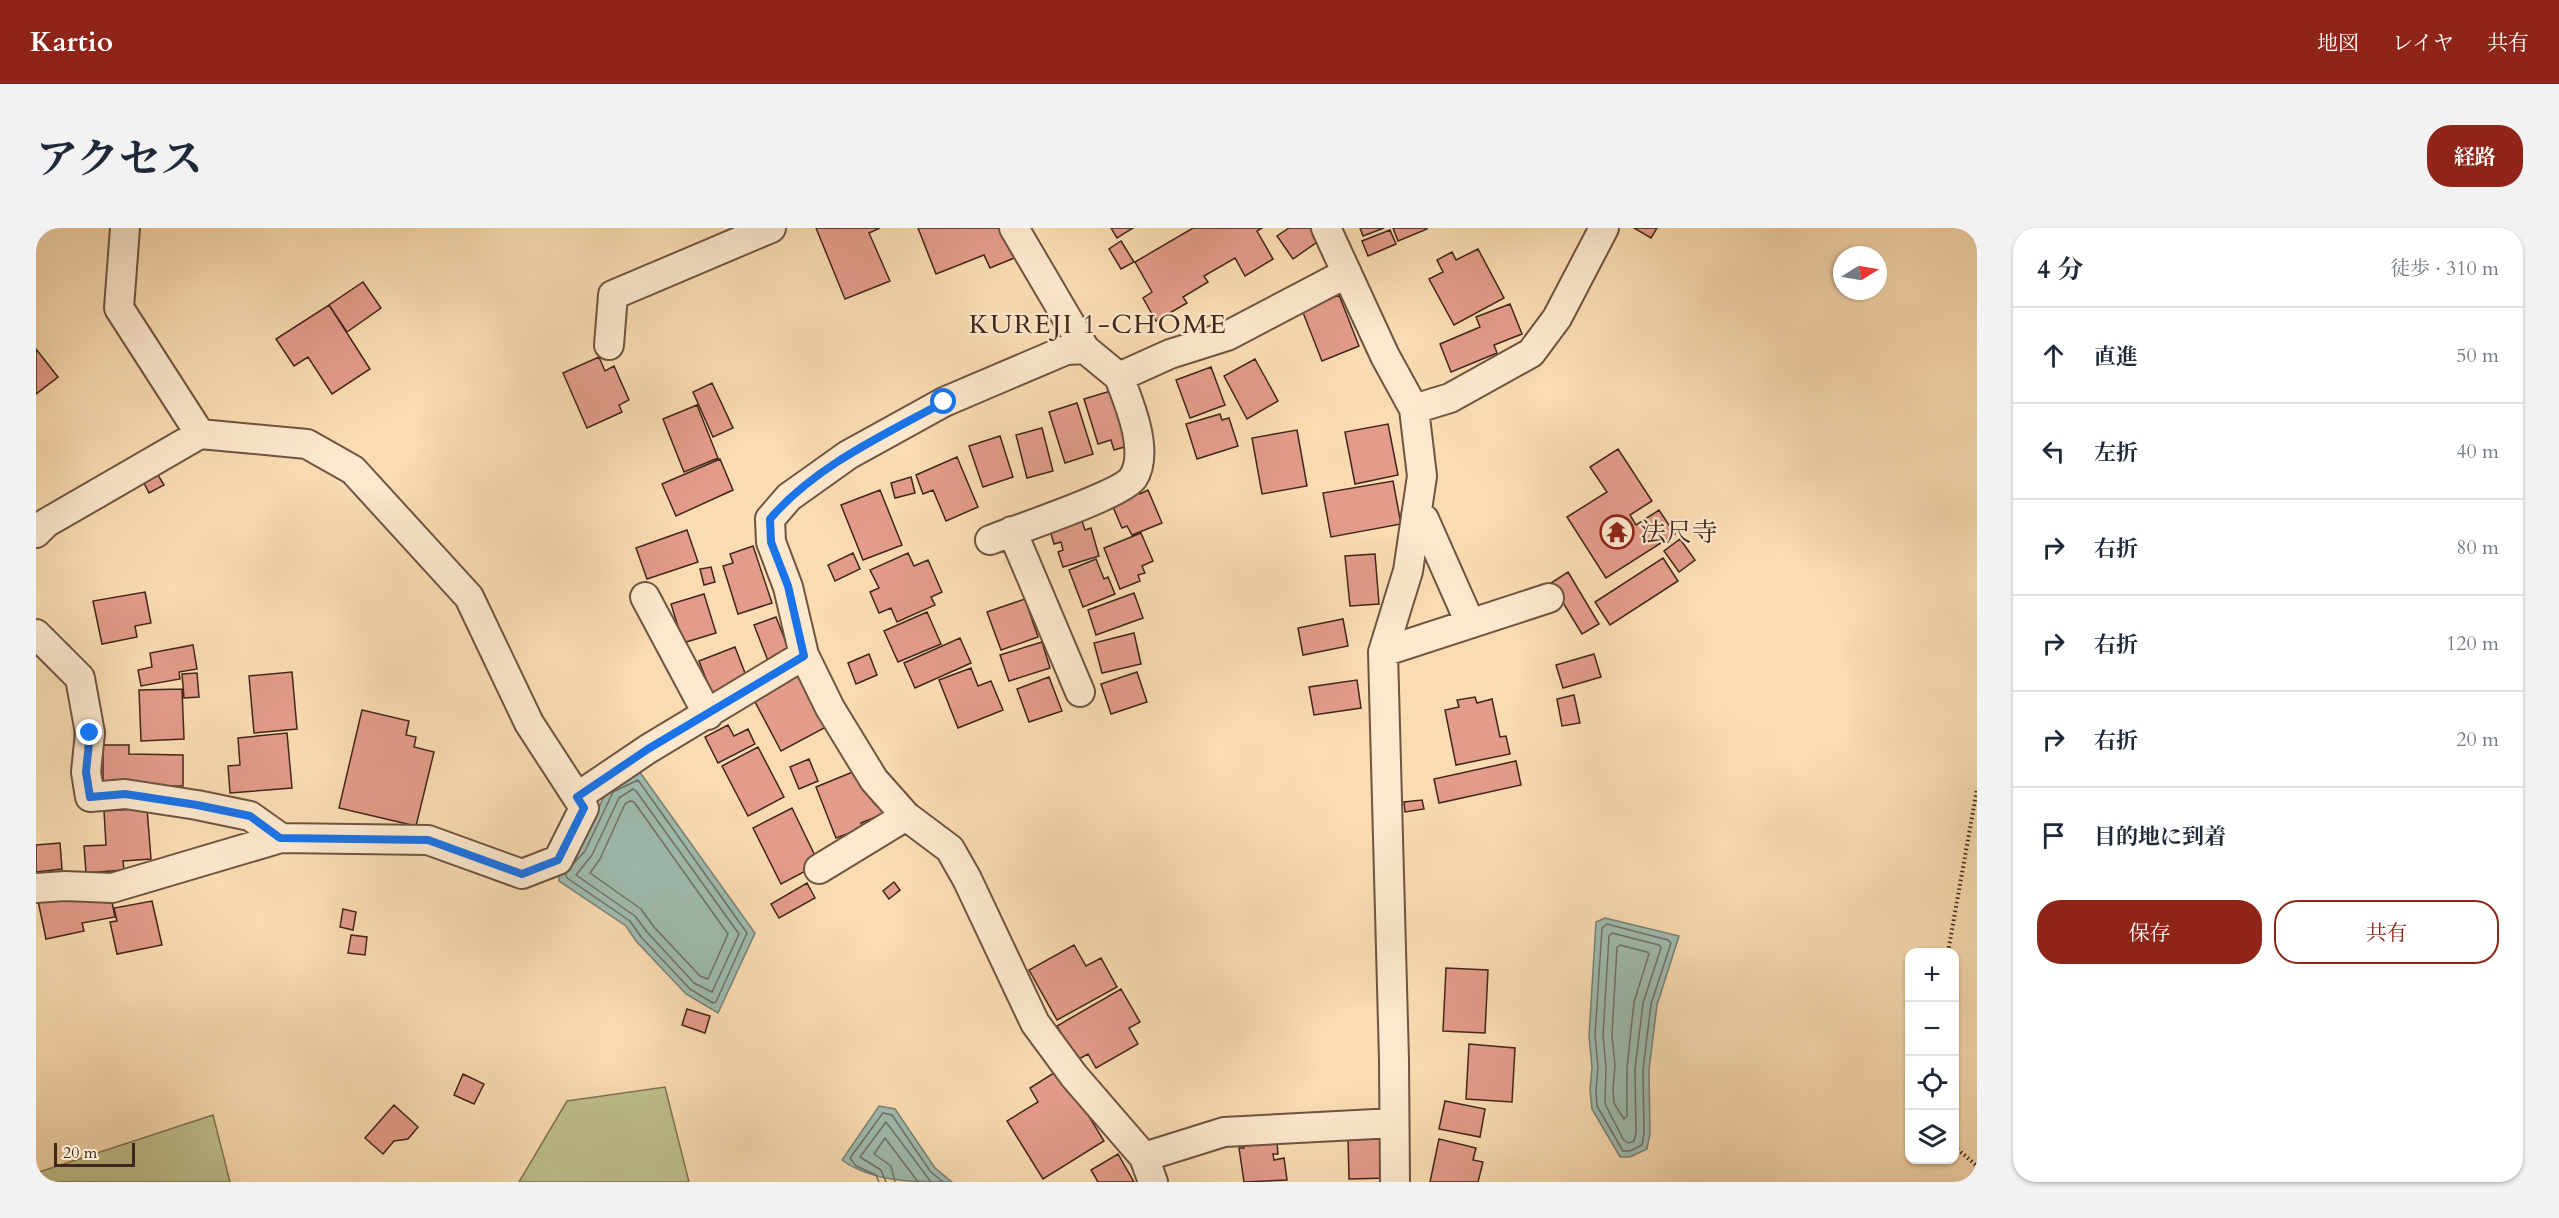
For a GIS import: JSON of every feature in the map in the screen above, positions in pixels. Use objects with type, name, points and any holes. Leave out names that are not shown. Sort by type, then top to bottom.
[{"type":"street","points":[[125,228],[119,308],[200,434]]},
{"type":"street","points":[[1014,228],[1085,349],[1119,377],[1136,422],[1139,458],[1132,479],[1112,493],[1001,536],[1080,692]]},
{"type":"street","points":[[1326,228],[1385,356],[1414,409],[1422,476],[1408,571],[1383,652],[1395,1182]]},
{"type":"street","points":[[1414,409],[1450,398],[1531,353],[1557,318],[1604,228]]},
{"type":"street","points":[[609,345],[613,295],[759,231]]},
{"type":"street","points":[[1119,377],[1170,354],[1227,336],[1347,273]]},
{"type":"street","points":[[1085,349],[1066,350],[944,402],[848,455],[789,497],[770,519],[771,542],[788,586],[804,656],[830,708],[874,780],[906,816],[950,849],[967,879],[1035,1023],[1149,1170],[1224,1132],[1394,1123]]},
{"type":"street","points":[[36,533],[46,523],[200,434],[307,444],[353,470],[469,597],[529,723],[584,808],[558,860],[522,874],[428,840],[280,838],[112,888],[64,886],[36,888]]},
{"type":"street","points":[[1416,515],[1424,519],[1470,623]]},
{"type":"street","points":[[645,597],[708,715]]},
{"type":"street","points":[[1383,652],[1549,597]]},
{"type":"street","points":[[36,634],[80,678],[90,733],[86,772],[90,797],[125,794],[250,816],[280,838]]},
{"type":"street","points":[[577,797],[648,749],[804,656]]},
{"type":"street","points":[[819,869],[906,816]]},
{"type":"path","points":[[1949,948],[1977,789]]},
{"type":"path","points":[[1959,1150],[1977,1166]]},
{"type":"green space","points":[[665,1087],[689,1182],[519,1182],[567,1101]]},
{"type":"green space","points":[[213,1115],[230,1182],[36,1182],[36,1173]]},
{"type":"water","points":[[639,771],[755,933],[718,1013],[686,994],[636,941],[626,926],[559,881],[559,870],[580,848],[608,788]]},
{"type":"water","points":[[1605,918],[1679,936],[1657,1005],[1649,1070],[1650,1134],[1647,1149],[1630,1157],[1620,1157],[1592,1109],[1590,1090],[1592,1067],[1589,1036],[1596,922]]},
{"type":"water","points":[[879,1106],[895,1109],[935,1168],[952,1182],[908,1181],[879,1177],[842,1160]]},
{"type":"building","points":[[816,228],[880,228],[869,233],[890,281],[845,299]]},
{"type":"building","points":[[918,228],[1002,228],[1014,258],[990,268],[984,255],[936,274]]},
{"type":"building","points":[[1111,228],[1133,228],[1117,238]]},
{"type":"building","points":[[1193,228],[1262,228],[1257,231],[1273,259],[1245,276],[1235,258],[1204,276],[1208,282],[1183,297],[1187,303],[1156,321],[1143,298],[1152,292],[1135,262]]},
{"type":"building","points":[[1289,228],[1312,228],[1320,240],[1293,259],[1277,236]]},
{"type":"building","points":[[1360,228],[1384,228],[1363,236]]},
{"type":"building","points":[[1393,228],[1426,228],[1427,229],[1398,241]]},
{"type":"building","points":[[1634,228],[1657,228],[1651,238]]},
{"type":"building","points":[[1390,230],[1396,244],[1368,256],[1362,241]]},
{"type":"building","points":[[1121,241],[1134,262],[1121,269],[1109,249]]},
{"type":"building","points":[[1478,249],[1504,298],[1454,325],[1429,279],[1443,272],[1437,260],[1452,252],[1456,260]]},
{"type":"building","points":[[363,282],[381,308],[347,332],[329,305]]},
{"type":"building","points":[[1339,295],[1359,346],[1322,361],[1302,310]]},
{"type":"building","points":[[1510,304],[1522,334],[1494,345],[1497,353],[1451,372],[1440,344],[1480,327],[1476,317]]},
{"type":"building","points":[[329,305],[370,369],[332,394],[308,357],[294,366],[276,339]]},
{"type":"building","points":[[36,349],[58,377],[36,394]]},
{"type":"building","points":[[599,357],[605,371],[614,366],[629,400],[619,405],[622,412],[587,428],[563,373]]},
{"type":"building","points":[[1255,359],[1278,401],[1247,419],[1224,376]]},
{"type":"building","points":[[1211,367],[1225,405],[1190,418],[1176,380]]},
{"type":"building","points":[[712,383],[733,428],[713,437],[693,392]]},
{"type":"building","points":[[1114,390],[1131,445],[1114,450],[1111,440],[1098,444],[1084,399]]},
{"type":"building","points":[[1077,403],[1093,454],[1065,463],[1049,412]]},
{"type":"building","points":[[697,405],[718,458],[684,472],[663,419]]},
{"type":"building","points":[[1220,414],[1222,420],[1229,418],[1238,446],[1197,459],[1186,424]]},
{"type":"building","points":[[1388,424],[1398,475],[1355,484],[1345,432]]},
{"type":"building","points":[[1042,428],[1053,471],[1027,478],[1016,435]]},
{"type":"building","points":[[1297,430],[1307,486],[1262,494],[1252,438]]},
{"type":"building","points":[[1000,436],[1013,477],[983,487],[969,446]]},
{"type":"building","points":[[1618,449],[1652,501],[1630,515],[1636,525],[1659,510],[1675,534],[1606,578],[1567,517],[1607,492],[1590,467]]},
{"type":"building","points":[[957,457],[978,507],[946,521],[933,490],[923,494],[916,475]]},
{"type":"building","points":[[720,459],[733,490],[676,516],[662,484]]},
{"type":"building","points":[[155,470],[164,485],[149,493],[141,477]]},
{"type":"building","points":[[911,477],[915,493],[895,498],[891,483]]},
{"type":"building","points":[[1393,481],[1401,524],[1331,537],[1323,493]]},
{"type":"building","points":[[1138,489],[1140,494],[1148,490],[1162,523],[1132,535],[1127,526],[1122,528],[1113,507],[1123,503],[1120,496]]},
{"type":"building","points":[[880,490],[902,545],[863,560],[841,505]]},
{"type":"building","points":[[1081,518],[1085,530],[1091,528],[1099,556],[1063,567],[1058,552],[1063,550],[1061,542],[1054,544],[1049,527]]},
{"type":"building","points":[[687,530],[698,562],[647,579],[636,548]]},
{"type":"building","points":[[1141,533],[1153,561],[1142,566],[1145,573],[1138,575],[1140,581],[1120,589],[1104,548]]},
{"type":"building","points":[[1680,539],[1695,560],[1679,572],[1664,551]]},
{"type":"building","points":[[753,546],[772,603],[738,614],[723,566],[733,563],[730,554]]},
{"type":"building","points":[[853,553],[860,569],[835,581],[828,565]]},
{"type":"building","points":[[908,553],[914,566],[928,560],[942,592],[931,597],[935,605],[897,622],[891,608],[879,613],[870,592],[879,588],[870,570]]},
{"type":"building","points":[[1375,554],[1379,604],[1350,606],[1345,556]]},
{"type":"building","points":[[1663,558],[1678,581],[1610,625],[1595,602]]},
{"type":"building","points":[[1096,559],[1104,579],[1108,577],[1115,594],[1083,607],[1069,570]]},
{"type":"building","points":[[711,567],[715,582],[704,585],[700,569]]},
{"type":"building","points":[[1568,572],[1599,624],[1582,634],[1551,583]]},
{"type":"building","points":[[145,592],[151,623],[135,626],[137,637],[102,644],[93,601]]},
{"type":"building","points":[[1134,593],[1143,618],[1096,635],[1088,610]]},
{"type":"building","points":[[704,594],[716,633],[683,643],[671,604]]},
{"type":"building","points":[[1025,599],[1038,637],[1001,650],[987,612]]},
{"type":"building","points":[[927,612],[941,644],[898,662],[884,631]]},
{"type":"building","points":[[776,617],[792,658],[770,666],[754,625]]},
{"type":"building","points":[[1343,619],[1348,646],[1303,655],[1298,628]]},
{"type":"building","points":[[1134,633],[1141,664],[1102,673],[1094,643]]},
{"type":"building","points":[[960,638],[971,663],[915,688],[904,663]]},
{"type":"building","points":[[1042,642],[1050,668],[1009,681],[1000,655]]},
{"type":"building","points":[[193,645],[197,669],[179,672],[180,679],[141,686],[138,670],[152,667],[150,653]]},
{"type":"building","points":[[735,647],[750,686],[714,700],[699,661]]},
{"type":"building","points":[[869,654],[877,675],[856,684],[848,663]]},
{"type":"building","points":[[1594,654],[1601,677],[1563,688],[1556,665]]},
{"type":"building","points":[[971,668],[978,686],[991,681],[1003,710],[958,728],[939,680]]},
{"type":"building","points":[[292,672],[297,729],[254,733],[249,676]]},
{"type":"building","points":[[1137,672],[1147,702],[1111,714],[1101,684]]},
{"type":"building","points":[[197,673],[199,697],[184,698],[182,674]]},
{"type":"building","points":[[799,675],[826,727],[781,751],[754,700]]},
{"type":"building","points":[[1049,677],[1062,711],[1029,722],[1017,689]]},
{"type":"building","points":[[1357,680],[1361,708],[1314,715],[1309,687]]},
{"type":"building","points":[[182,689],[184,739],[141,741],[139,690]]},
{"type":"building","points":[[1574,695],[1580,723],[1562,726],[1557,699]]},
{"type":"building","points":[[1475,697],[1477,703],[1492,699],[1500,737],[1506,736],[1510,754],[1456,765],[1445,710],[1459,707],[1457,700]]},
{"type":"building","points":[[362,710],[409,721],[406,735],[416,737],[414,747],[434,752],[416,826],[339,808]]},
{"type":"building","points":[[728,725],[734,736],[748,729],[755,744],[718,763],[705,737]]},
{"type":"building","points":[[287,733],[292,788],[230,793],[228,766],[240,765],[238,738]]},
{"type":"building","points":[[103,745],[129,745],[129,754],[183,755],[183,786],[172,786],[172,793],[103,793]]},
{"type":"building","points":[[758,747],[784,797],[748,816],[722,766]]},
{"type":"building","points":[[809,759],[818,781],[799,789],[790,767]]},
{"type":"building","points":[[1516,761],[1521,785],[1439,803],[1434,779]]},
{"type":"building","points":[[860,769],[873,802],[883,798],[888,812],[861,823],[863,828],[836,838],[816,787]]},
{"type":"building","points":[[1422,800],[1424,809],[1405,812],[1404,802]]},
{"type":"building","points":[[147,808],[151,859],[123,861],[124,870],[86,873],[84,846],[106,845],[104,811]]},
{"type":"building","points":[[792,808],[819,864],[781,884],[753,828]]},
{"type":"building","points":[[60,843],[62,869],[36,872],[36,845]]},
{"type":"building","points":[[894,882],[900,890],[889,899],[883,891]]},
{"type":"building","points":[[807,883],[815,898],[779,918],[771,904]]},
{"type":"building","points":[[110,892],[115,917],[82,923],[84,931],[46,939],[37,896]]},
{"type":"building","points":[[152,901],[162,945],[117,954],[110,922],[117,921],[114,908]]},
{"type":"building","points":[[343,909],[356,912],[353,930],[340,927]]},
{"type":"building","points":[[351,935],[367,937],[365,955],[348,953]]},
{"type":"building","points":[[1074,945],[1086,966],[1101,958],[1117,987],[1057,1020],[1029,970]]},
{"type":"building","points":[[1446,968],[1488,970],[1485,1033],[1443,1031]]},
{"type":"building","points":[[1121,989],[1140,1022],[1129,1028],[1138,1044],[1096,1068],[1088,1054],[1077,1060],[1057,1026]]},
{"type":"building","points":[[687,1009],[710,1016],[705,1033],[682,1025]]},
{"type":"building","points":[[1469,1044],[1515,1048],[1512,1102],[1466,1099]]},
{"type":"building","points":[[1060,1069],[1104,1141],[1043,1179],[1007,1121],[1038,1102],[1030,1088]]},
{"type":"building","points":[[463,1074],[484,1084],[474,1104],[454,1095]]},
{"type":"building","points":[[1445,1101],[1485,1109],[1480,1137],[1439,1129]]},
{"type":"building","points":[[394,1105],[418,1127],[408,1139],[394,1141],[383,1154],[365,1138]]},
{"type":"building","points":[[1387,1135],[1388,1178],[1349,1179],[1348,1136]]},
{"type":"building","points":[[1439,1139],[1476,1148],[1473,1160],[1483,1162],[1478,1182],[1430,1182]]},
{"type":"building","points":[[1243,1140],[1277,1143],[1278,1154],[1273,1154],[1274,1160],[1284,1158],[1287,1180],[1244,1182],[1239,1148],[1244,1148]]},
{"type":"building","points":[[1118,1154],[1134,1182],[1098,1182],[1091,1170]]},
{"type":"place","name":"法尺寺","points":[[1617,532]]},
{"type":"district","name":"KUREJI 1-CHOME","points":[[1098,324]]},
{"type":"route","points":[[90,733],[86,772],[90,797],[125,794],[250,816],[280,838],[428,840],[522,874],[558,860],[584,808],[577,797],[648,749],[804,656],[788,586],[771,542],[770,519],[789,497],[848,455],[944,402]]}]
